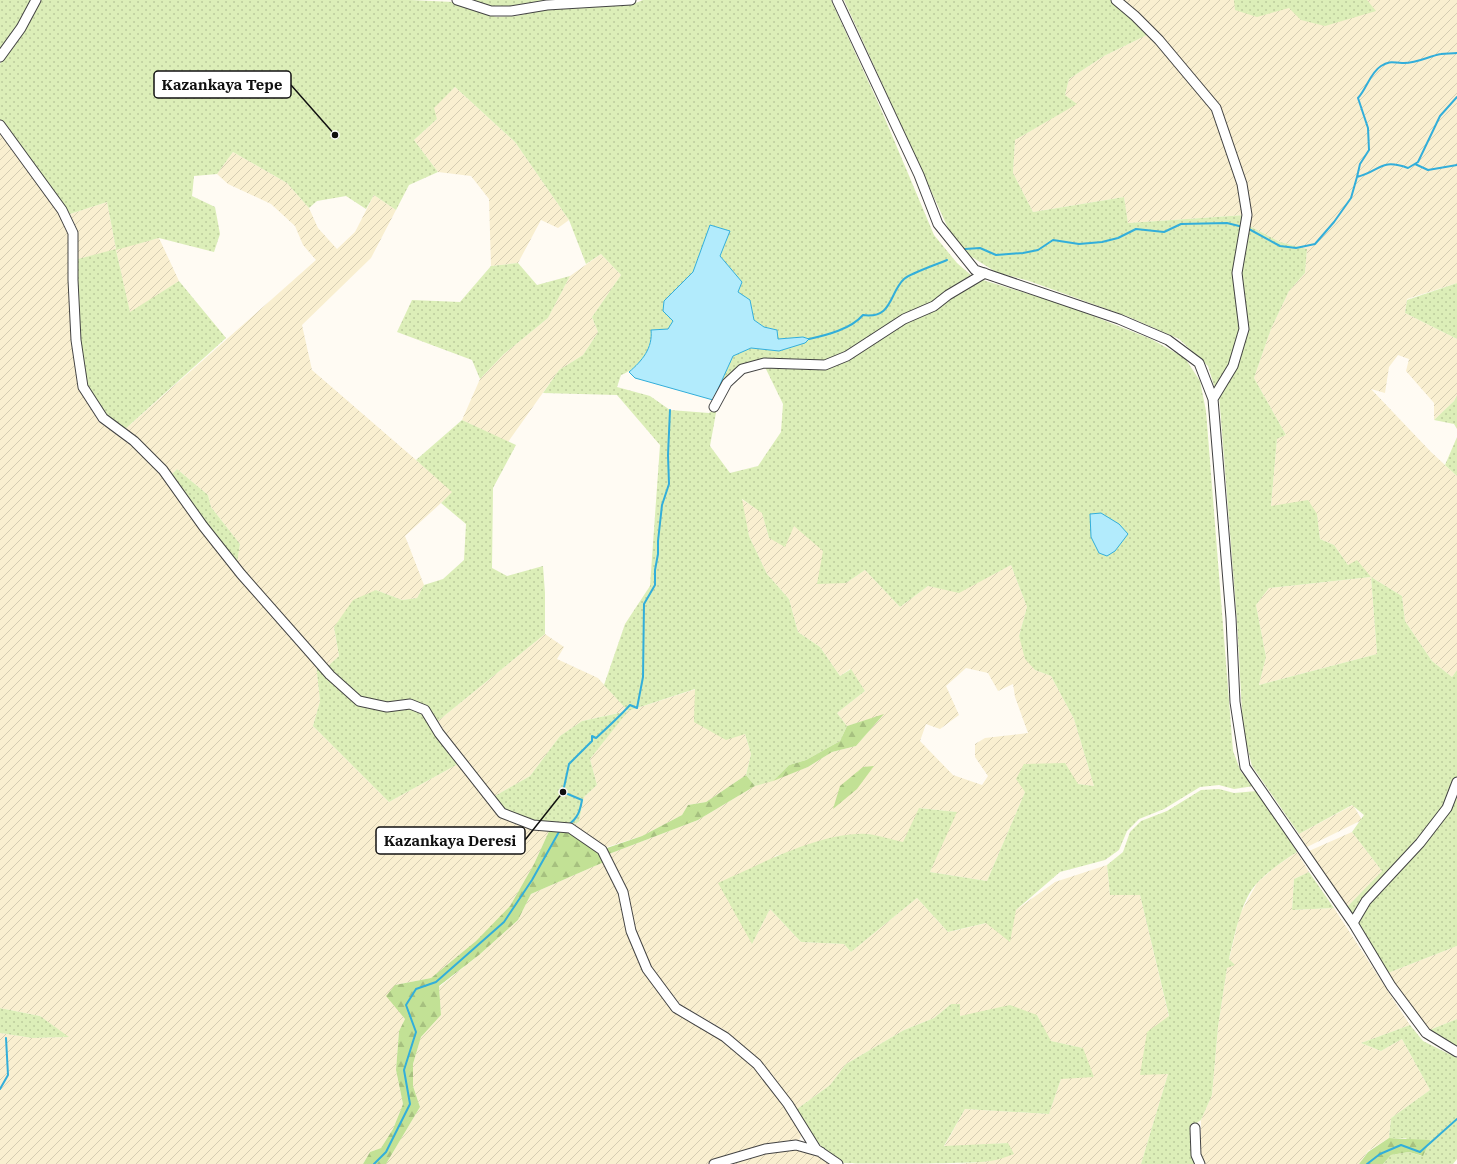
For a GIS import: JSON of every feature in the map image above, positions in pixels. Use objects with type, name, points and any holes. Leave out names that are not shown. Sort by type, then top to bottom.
[{"type":"street","points":[[0,57],[21,28],[36,0]]},
{"type":"street","points":[[457,0],[491,11],[511,11],[547,5],[631,0]]},
{"type":"street","points":[[837,0],[919,175],[938,224],[975,270],[1119,319],[1168,340],[1200,363],[1213,399],[1231,618],[1235,702],[1245,767],[1353,923],[1391,986],[1426,1033],[1457,1052]]},
{"type":"street","points":[[1116,0],[1135,16],[1159,40],[1216,108],[1242,184],[1247,215],[1237,273],[1244,329],[1233,366],[1213,399]]},
{"type":"street","points":[[0,124],[62,210],[73,233],[73,280],[76,340],[83,387],[103,418],[134,441],[163,470],[202,526],[241,574],[330,675],[359,701],[387,707],[410,704],[425,710],[440,733],[502,813],[533,826],[570,828],[602,850],[623,892],[631,931],[647,969],[676,1008],[725,1037],[757,1064],[788,1104],[816,1149],[838,1164]]},
{"type":"street","points":[[714,407],[727,383],[742,369],[764,363],[825,366],[847,356],[904,319],[934,306],[948,295],[984,273]]},
{"type":"street","points":[[1353,923],[1366,900],[1420,843],[1447,808],[1457,782]]},
{"type":"street","points":[[1195,1128],[1196,1155],[1200,1164]]},
{"type":"street","points":[[714,1164],[765,1149],[796,1145],[822,1152]]},
{"type":"shaded area","points":[[1120,0],[1457,0],[1457,283],[1407,299],[1405,313],[1457,339],[1457,395],[1454,401],[1434,420],[1434,403],[1406,371],[1409,359],[1398,355],[1389,367],[1385,393],[1371,389],[1431,452],[1457,476],[1457,670],[1452,677],[1432,661],[1405,621],[1402,596],[1348,565],[1334,545],[1320,539],[1317,514],[1271,506],[1277,439],[1286,435],[1254,378],[1271,329],[1289,291],[1305,273],[1307,249],[1280,242],[1248,225],[1249,216],[1218,106]]},
{"type":"shaded area","points":[[1149,34],[1214,110],[1240,184],[1245,215],[1128,223],[1124,197],[1033,212],[1013,173],[1015,140],[1076,104],[1065,95],[1069,79],[1104,56]]},
{"type":"shaded area","points":[[455,87],[515,142],[569,220],[558,228],[541,220],[518,263],[491,266],[489,199],[471,176],[438,172],[414,140],[437,119],[433,108]]},
{"type":"shaded area","points":[[0,134],[58,212],[69,235],[68,279],[72,347],[78,388],[99,422],[131,445],[159,473],[229,565],[316,664],[320,701],[313,726],[389,802],[458,764],[501,816],[550,829],[534,864],[510,906],[476,941],[431,978],[395,985],[405,1019],[399,1031],[396,1070],[403,1104],[393,1129],[381,1148],[370,1152],[363,1164],[0,1164],[0,1033],[32,1038],[68,1037],[40,1016],[0,1008]]},
{"type":"shaded area","points":[[233,152],[287,183],[309,208],[318,228],[337,249],[355,232],[374,195],[396,210],[371,258],[302,325],[312,370],[453,492],[405,536],[424,585],[417,598],[402,600],[376,590],[334,627],[339,656],[328,666],[237,563],[240,544],[211,507],[208,495],[177,469],[170,476],[123,431],[316,260],[303,245],[295,226],[271,204],[228,184],[217,174]]},
{"type":"shaded area","points":[[107,202],[116,249],[159,238],[179,281],[130,313],[116,250],[78,259],[78,231],[70,214]]},
{"type":"shaded area","points":[[601,254],[621,275],[592,317],[598,332],[583,355],[559,370],[508,442],[462,420],[480,379],[504,354],[548,318],[570,276]]},
{"type":"shaded area","points":[[741,499],[762,512],[769,538],[794,525],[824,551],[846,583],[865,570],[900,607],[928,586],[959,592],[1011,565],[1027,607],[1019,636],[1035,670],[1051,676],[1074,719],[1094,786],[1078,784],[1025,792],[987,881],[930,872],[956,812],[920,808],[903,843],[867,834],[775,856],[752,944],[770,909],[801,942],[844,944],[851,952],[917,898],[948,932],[958,930],[986,923],[1016,910],[1055,882],[1107,865],[1110,895],[1140,895],[1169,1017],[1168,1074],[1141,1164],[958,1164],[990,1161],[1008,1143],[944,1147],[965,1109],[1049,1114],[1061,1079],[1083,1048],[1050,1041],[1037,1015],[960,1016],[951,1004],[934,1018],[904,1030],[846,1064],[830,1085],[797,1109],[771,1073],[747,1049],[723,1029],[681,1005],[651,967],[635,931],[609,854],[698,820],[755,786],[808,767],[832,752],[856,746],[883,715],[847,726],[837,713],[865,691],[850,669],[840,676],[820,647],[798,632],[789,599],[767,574],[749,536]],"holes":[[[966,668],[988,673],[998,691],[1013,684],[1015,697],[1028,733],[985,738],[975,744],[975,757],[988,776],[982,785],[953,775],[920,741],[926,724],[940,729],[959,715],[946,686]]]},
{"type":"shaded area","points":[[1371,577],[1377,654],[1259,685],[1266,657],[1256,605],[1269,588]]},
{"type":"shaded area","points":[[545,634],[564,647],[557,659],[598,678],[628,711],[696,689],[745,734],[751,754],[746,775],[706,802],[688,805],[682,815],[642,836],[604,848],[572,826],[579,822],[584,797],[597,785],[590,759],[627,711],[582,721],[560,736],[530,776],[493,797],[462,758],[438,721]]},
{"type":"shaded area","points":[[1353,805],[1362,820],[1307,847],[1299,834]]},
{"type":"shaded area","points":[[1352,832],[1382,871],[1347,907],[1309,851]]},
{"type":"shaded area","points":[[1297,852],[1309,872],[1294,879],[1292,910],[1334,908],[1410,1025],[1361,1043],[1381,1051],[1402,1039],[1430,1090],[1391,1118],[1389,1138],[1368,1151],[1359,1164],[1204,1164],[1201,1156],[1201,1120],[1212,1095],[1218,1027],[1227,968],[1240,914],[1257,883],[1275,867]]},
{"type":"shaded area","points":[[604,862],[622,896],[647,969],[676,1008],[757,1064],[803,1133],[796,1145],[766,1153],[795,1148],[821,1156],[836,1164],[386,1164],[420,1107],[413,1086],[413,1064],[421,1037],[441,1015],[439,987],[479,955],[518,920],[531,894]]},
{"type":"shaded area","points":[[1457,946],[1457,1019],[1427,1031],[1401,996],[1388,973]]},
{"type":"green space","points":[[0,0],[31,0],[19,24],[0,51]]},
{"type":"green space","points":[[40,0],[410,0],[453,2],[496,17],[517,16],[549,8],[633,4],[643,0],[831,0],[880,107],[934,235],[957,263],[972,276],[933,302],[898,319],[846,354],[825,364],[763,360],[741,367],[725,382],[716,401],[713,400],[733,356],[751,348],[779,351],[805,343],[809,339],[803,337],[778,339],[777,330],[764,327],[754,320],[750,300],[738,292],[742,282],[720,256],[730,231],[710,225],[693,272],[664,301],[663,311],[673,321],[668,330],[652,331],[650,345],[644,358],[634,368],[621,375],[617,387],[650,396],[670,410],[709,413],[717,407],[710,446],[730,473],[758,466],[781,432],[783,404],[764,365],[825,368],[850,359],[879,337],[906,321],[937,309],[951,298],[983,280],[1068,306],[1151,339],[1185,358],[1200,381],[1206,411],[1233,751],[1241,772],[1254,786],[1234,789],[1219,785],[1200,787],[1164,809],[1139,819],[1127,831],[1119,850],[1105,860],[1060,872],[1016,910],[1010,942],[986,923],[948,932],[917,898],[851,952],[844,944],[801,942],[770,909],[752,944],[718,883],[811,843],[831,838],[867,834],[903,842],[919,808],[957,812],[930,872],[987,881],[1025,792],[1016,779],[1024,764],[1065,763],[1078,784],[1094,786],[1074,719],[1051,676],[1035,670],[1025,659],[1019,636],[1027,607],[1011,565],[959,593],[928,586],[900,607],[865,570],[846,583],[817,584],[823,551],[794,526],[785,547],[769,538],[762,513],[742,499],[749,536],[767,574],[789,599],[798,632],[820,647],[840,676],[851,669],[865,691],[837,713],[847,726],[840,741],[806,760],[789,765],[773,781],[755,786],[746,775],[751,754],[745,734],[726,740],[694,722],[695,689],[628,711],[604,685],[625,624],[650,586],[660,445],[617,395],[543,393],[559,370],[583,355],[598,332],[592,317],[621,275],[601,254],[586,264],[569,220],[515,142],[455,87],[434,108],[437,119],[414,140],[438,172],[409,185],[396,210],[374,195],[366,209],[346,196],[317,201],[309,208],[287,183],[233,152],[217,174],[194,176],[192,196],[215,207],[220,234],[214,252],[159,238],[116,250],[130,312],[179,281],[226,338],[123,431],[104,416],[85,387],[78,340],[75,278],[78,259],[116,249],[107,202],[70,214],[0,120],[0,64]]},
{"type":"green space","points":[[472,0],[588,0],[513,9],[493,7]]},
{"type":"green space","points":[[844,0],[1113,0],[1149,34],[1104,56],[1069,79],[1065,95],[1077,104],[1015,140],[1013,173],[1033,212],[1124,197],[1128,223],[1245,215],[1233,275],[1242,329],[1230,365],[1215,389],[1208,366],[1179,339],[1129,317],[1029,281],[996,272],[967,254],[948,228]]},
{"type":"green space","points":[[1234,0],[1367,0],[1376,11],[1325,26],[1301,20],[1289,8],[1257,17],[1235,10]]},
{"type":"green space","points":[[1248,225],[1280,242],[1307,249],[1305,273],[1289,291],[1271,329],[1254,378],[1286,435],[1277,439],[1271,506],[1308,500],[1317,514],[1320,539],[1334,545],[1348,565],[1357,560],[1371,577],[1402,596],[1405,621],[1432,661],[1452,677],[1457,670],[1457,777],[1444,808],[1364,898],[1354,916],[1347,907],[1382,871],[1352,832],[1364,815],[1352,805],[1299,834],[1252,766],[1243,731],[1237,621],[1219,395],[1247,330],[1240,273]],"holes":[[[1371,577],[1377,654],[1259,685],[1266,657],[1256,605],[1269,588]]]},
{"type":"green space","points":[[518,263],[537,285],[570,276],[548,318],[504,354],[480,379],[472,360],[397,332],[412,300],[460,302],[491,266]]},
{"type":"green space","points":[[1457,283],[1457,339],[1405,313],[1407,300]]},
{"type":"green space","points":[[1457,395],[1457,429],[1454,424],[1434,420],[1454,401]]},
{"type":"green space","points":[[462,420],[516,445],[493,488],[492,568],[507,576],[543,566],[545,593],[545,634],[438,721],[427,706],[409,699],[386,702],[360,697],[328,666],[339,656],[334,627],[353,600],[376,590],[402,600],[417,598],[424,585],[443,579],[464,560],[466,524],[441,503],[452,492],[416,460]]},
{"type":"green space","points":[[1457,437],[1457,476],[1445,465]]},
{"type":"green space","points":[[177,469],[208,495],[211,507],[240,544],[237,563],[170,476]]},
{"type":"green space","points":[[316,664],[357,704],[386,712],[408,707],[423,713],[458,764],[389,802],[313,726],[320,701]]},
{"type":"green space","points":[[628,711],[590,759],[597,785],[584,797],[579,822],[572,824],[552,825],[528,821],[518,818],[503,810],[493,797],[530,776],[560,736],[582,721]]},
{"type":"green space","points":[[884,714],[856,746],[832,752],[808,767],[773,781],[789,765],[806,760],[840,741],[847,726]]},
{"type":"green space","points":[[874,766],[857,789],[833,809],[840,786],[863,767]]},
{"type":"green space","points":[[746,775],[755,786],[698,820],[609,854],[604,849],[642,836],[682,815],[688,805],[706,802]]},
{"type":"green space","points":[[1219,789],[1234,793],[1257,791],[1297,852],[1258,882],[1247,898],[1239,918],[1229,959],[1235,965],[1227,968],[1218,1027],[1212,1095],[1201,1120],[1191,1127],[1196,1164],[1141,1164],[1168,1074],[1140,1075],[1147,1032],[1169,1016],[1140,895],[1110,895],[1107,865],[1123,852],[1130,832],[1141,821],[1167,811],[1201,790]]},
{"type":"green space","points":[[1457,790],[1457,946],[1388,973],[1356,922],[1368,902]]},
{"type":"green space","points":[[550,829],[569,831],[599,852],[604,862],[531,894],[518,920],[479,955],[439,986],[441,1015],[421,1037],[413,1064],[413,1086],[420,1107],[386,1164],[363,1164],[370,1152],[381,1148],[393,1129],[403,1104],[396,1070],[399,1031],[405,1019],[386,996],[395,985],[431,978],[476,941],[510,906],[534,864]]},
{"type":"green space","points":[[1309,872],[1334,908],[1292,910],[1294,879]]},
{"type":"green space","points":[[951,1004],[960,1004],[960,1016],[1010,1005],[1037,1015],[1051,1041],[1083,1048],[1094,1077],[1061,1079],[1049,1114],[965,1109],[944,1146],[1008,1143],[1014,1154],[999,1159],[962,1163],[844,1163],[822,1147],[805,1126],[797,1109],[830,1085],[846,1064],[904,1030],[934,1018]]},
{"type":"green space","points":[[0,1008],[40,1016],[69,1037],[32,1038],[0,1033]]},
{"type":"green space","points":[[1457,1019],[1457,1047],[1427,1031]]},
{"type":"green space","points":[[1410,1025],[1423,1041],[1457,1058],[1457,1159],[1453,1164],[1383,1164],[1391,1155],[1409,1152],[1422,1156],[1406,1138],[1389,1138],[1391,1118],[1430,1090],[1402,1039],[1381,1051],[1361,1043]]},
{"type":"green space","points":[[1389,1138],[1430,1140],[1423,1156],[1409,1152],[1391,1155],[1383,1164],[1359,1164],[1368,1152]]},
{"type":"water","points":[[710,225],[730,231],[720,256],[742,282],[738,292],[750,300],[754,320],[764,327],[777,330],[778,339],[803,337],[809,339],[805,343],[779,351],[751,348],[733,356],[713,400],[635,378],[629,372],[646,354],[650,343],[651,330],[668,329],[673,321],[663,311],[664,301],[693,272]]},
{"type":"water","points":[[1101,513],[1119,524],[1128,534],[1115,551],[1107,556],[1099,553],[1091,537],[1090,514]]},
{"type":"waterway","points":[[1357,177],[1360,164],[1369,150],[1368,128],[1358,98],[1377,69],[1387,63],[1407,63],[1436,55],[1457,53]]},
{"type":"waterway","points":[[1247,228],[1280,246],[1296,248],[1315,244],[1334,222],[1351,198],[1357,177],[1381,166],[1392,164],[1408,168],[1418,162],[1440,116],[1457,97]]},
{"type":"waterway","points":[[1415,164],[1428,170],[1457,165]]},
{"type":"waterway","points":[[965,249],[980,248],[996,255],[1023,253],[1038,250],[1053,240],[1079,244],[1102,242],[1118,238],[1136,229],[1164,232],[1181,224],[1227,223],[1243,227]]},
{"type":"waterway","points":[[809,339],[845,328],[863,315],[880,313],[889,304],[899,285],[904,279],[918,271],[947,260]]},
{"type":"waterway","points":[[568,825],[578,814],[582,800],[563,792],[569,764],[592,741],[592,736],[596,738],[630,705],[637,708],[643,677],[644,604],[655,585],[655,570],[658,554],[662,505],[669,484],[668,455],[670,410]]},
{"type":"waterway","points":[[374,1164],[386,1152],[410,1104],[404,1070],[416,1032],[406,1005],[416,989],[436,982],[504,922],[532,880],[560,830]]},
{"type":"waterway","points":[[0,1089],[8,1075],[6,1038]]},
{"type":"waterway","points":[[1367,1164],[1380,1154],[1401,1145],[1420,1152],[1457,1119]]},
{"type":"place","name":"Kazankaya Tepe","points":[[335,135]]},
{"type":"place","name":"Kazankaya Deresi","points":[[563,792]]}]
